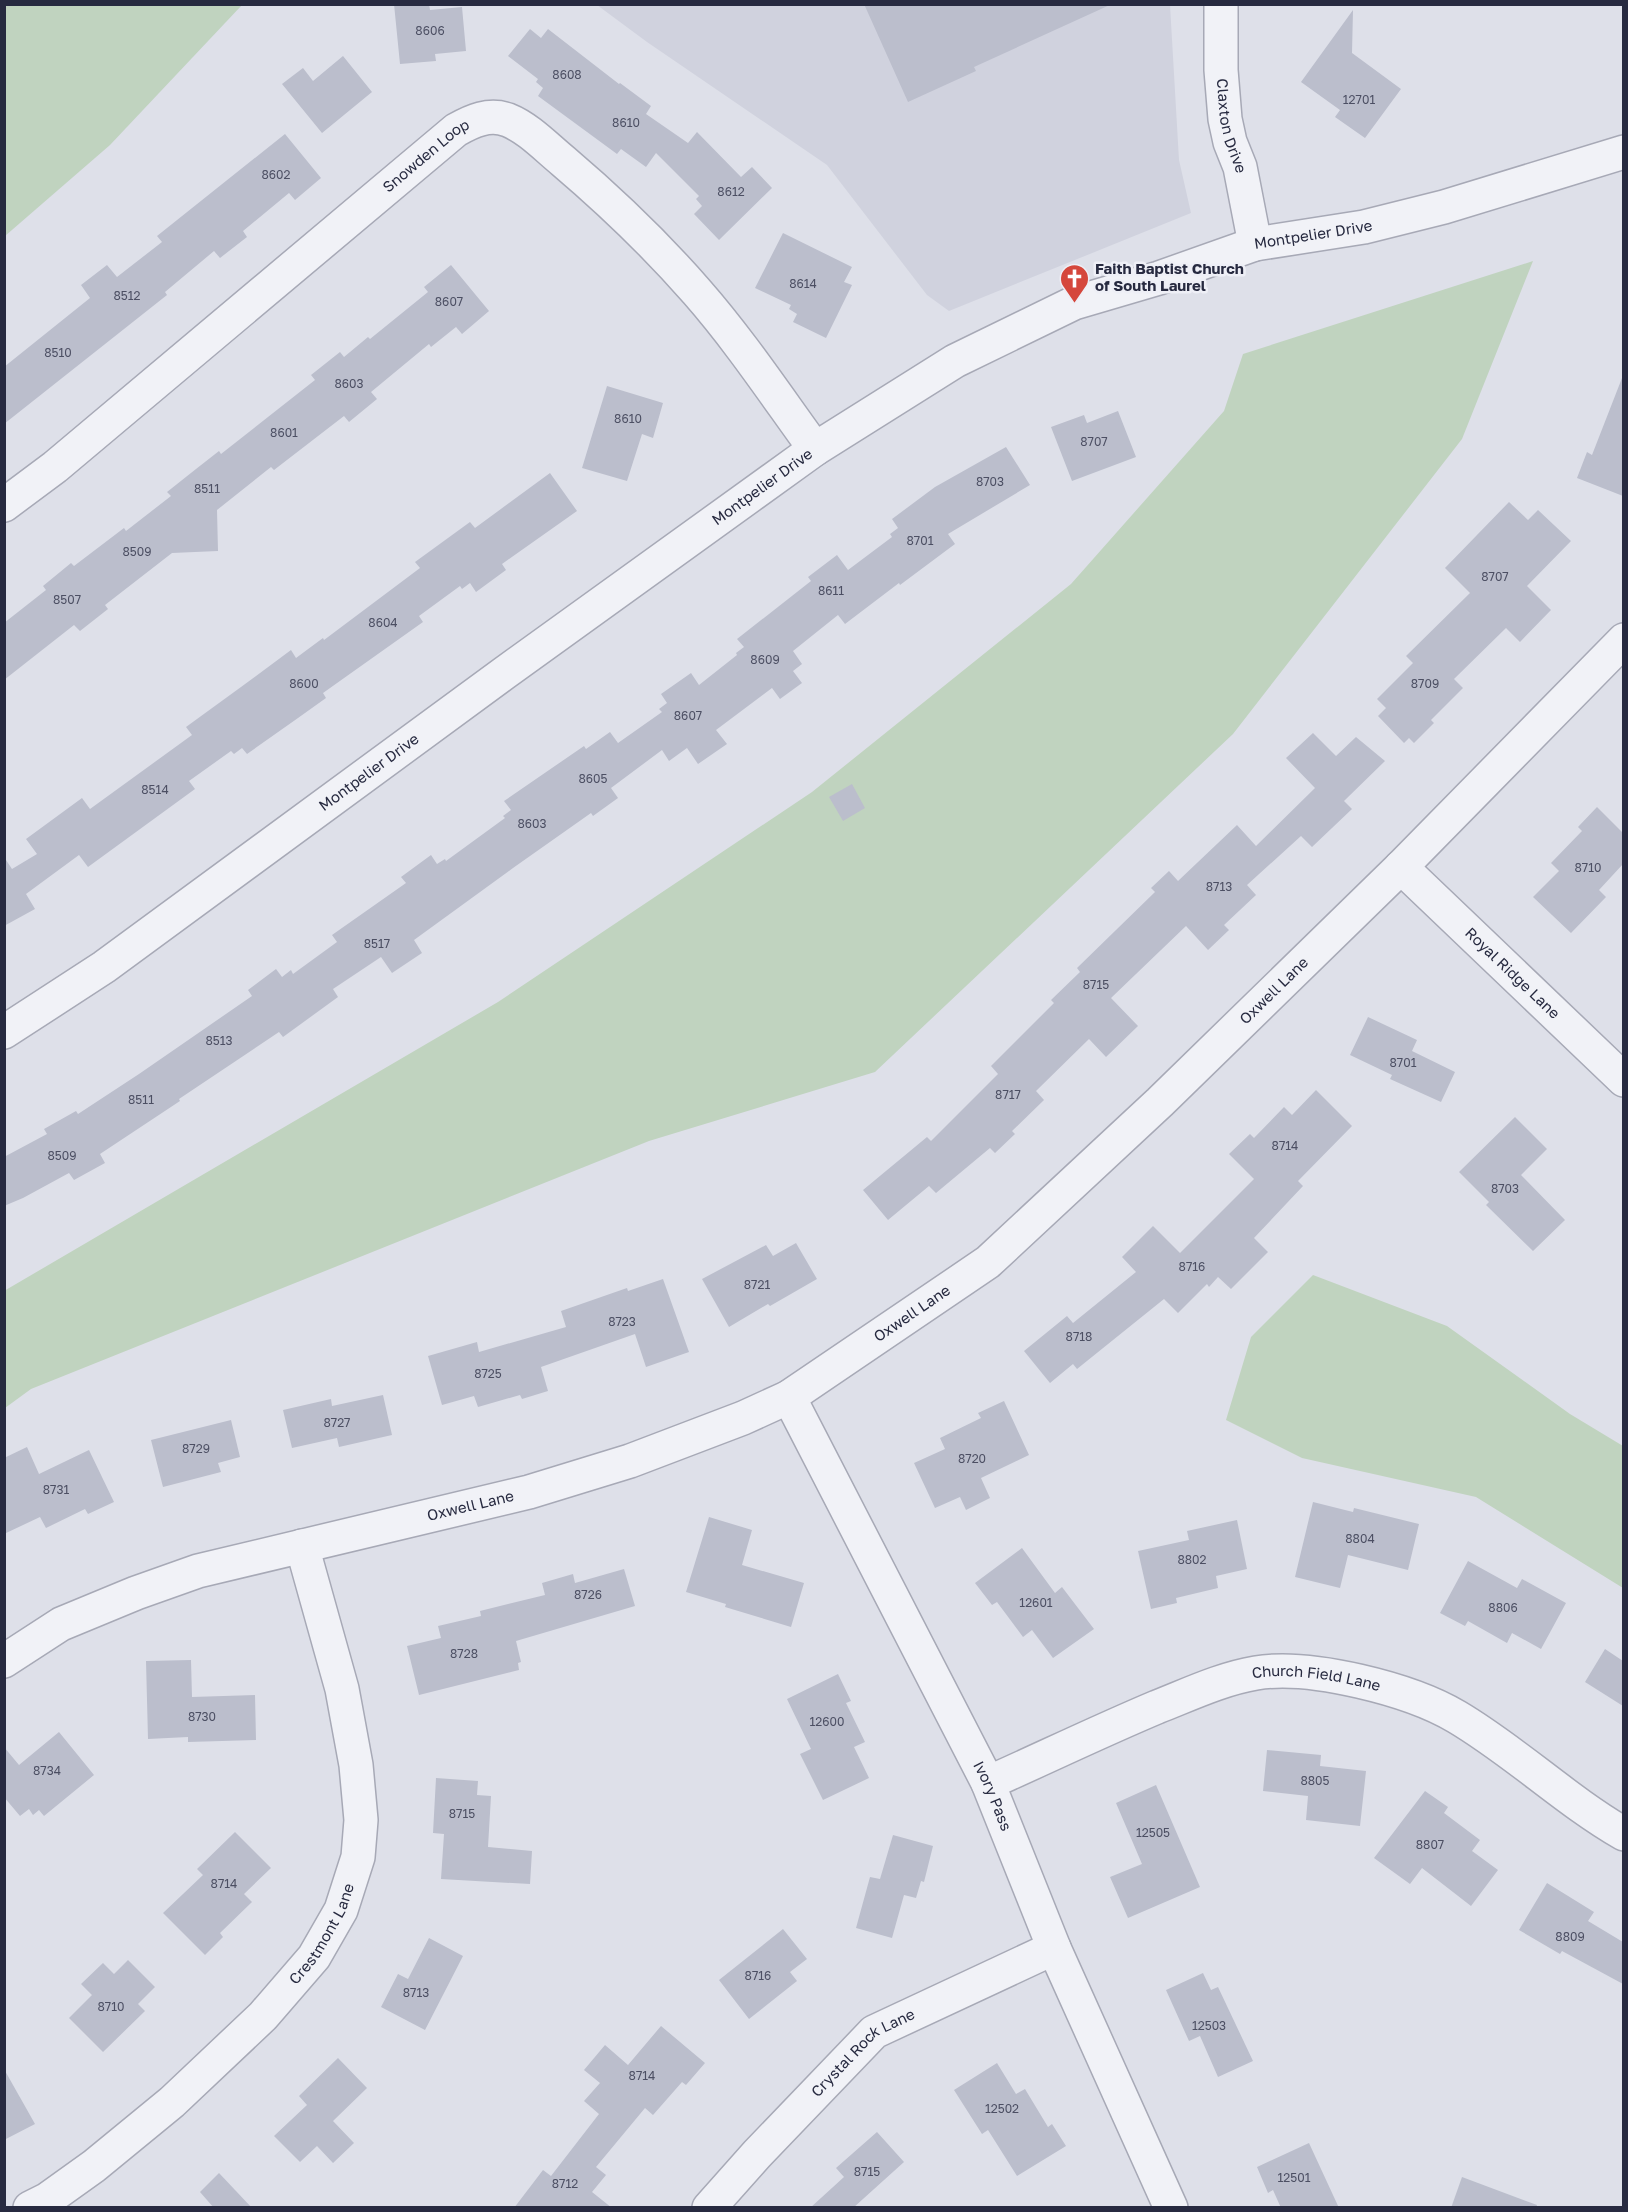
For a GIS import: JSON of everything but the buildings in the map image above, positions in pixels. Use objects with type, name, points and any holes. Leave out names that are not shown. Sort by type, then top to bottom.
[{"type":"street","name":"Claxton Drive","points":[[1221,4],[1221,70],[1225,119],[1230,142],[1240,167],[1255,244]]},
{"type":"street","name":"Snowden Loop","points":[[4,506],[55,467],[456,130],[473,120],[488,117],[506,120],[522,128],[586,181],[637,230],[697,292],[815,449]]},
{"type":"street","name":"Montpelier Drive","points":[[4,1032],[114,960],[493,681],[815,449],[955,361],[1074,303],[1159,278],[1255,244],[1364,227],[1444,207],[1623,152]]},
{"type":"street","name":"Oxwell Lane","points":[[4,1661],[61,1624],[136,1593],[198,1571],[529,1492],[630,1461],[789,1398],[988,1262],[1160,1102],[1401,867],[1623,640]]},
{"type":"street","name":"Royal Ridge Lane","points":[[1401,867],[1623,1080]]},
{"type":"street","name":"Ivory Pass","points":[[789,1398],[988,1783],[1054,1948],[1171,2208]]},
{"type":"street","name":"Crestmont Lane","points":[[30,2208],[48,2199],[94,2166],[172,2102],[262,2016],[314,1957],[341,1910],[358,1857],[361,1820],[356,1766],[342,1689],[302,1546]]},
{"type":"street","name":"Church Field Lane","points":[[988,1783],[1218,1682],[1258,1673],[1301,1672],[1361,1682],[1407,1695],[1455,1716],[1519,1758],[1589,1814],[1623,1834]]},
{"type":"street","name":"Crystal Rock Lane","points":[[709,2208],[757,2154],[874,2032],[1054,1948]]},
{"type":"shaded area","points":[[597,5],[1170,5],[1179,160],[1191,213],[949,311],[927,295],[827,165],[647,42]]},
{"type":"green space","points":[[5,4],[242,5],[110,145],[5,236]]},
{"type":"green space","points":[[1533,261],[1462,439],[1233,734],[875,1072],[649,1141],[31,1389],[5,1408],[4,1291],[498,1002],[812,792],[1071,584],[1224,411],[1243,354]]},
{"type":"green space","points":[[1313,1275],[1447,1326],[1570,1414],[1623,1446],[1623,1588],[1476,1497],[1302,1458],[1226,1420],[1251,1337]]},
{"type":"place","name":"Faith Baptist Church of South Laurel","points":[[1074,304]]}]
